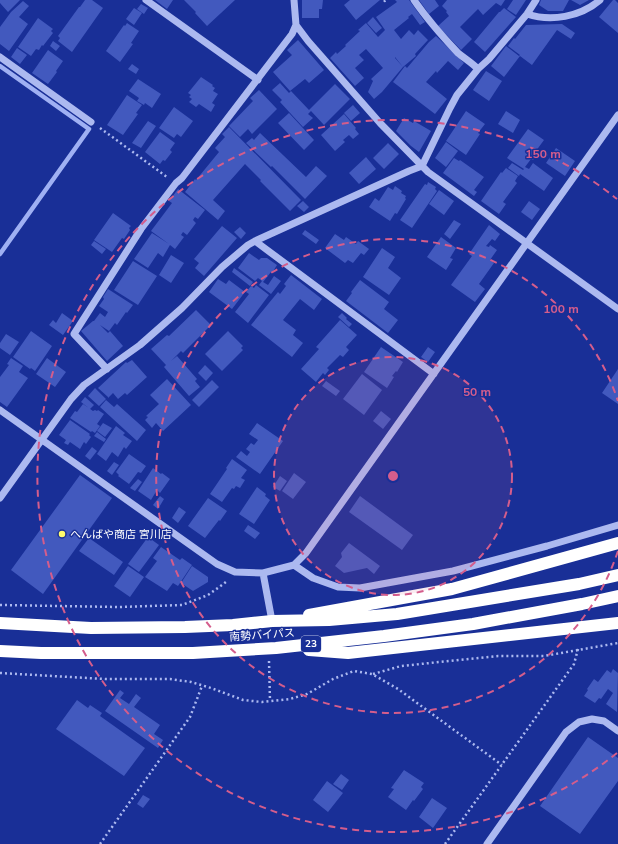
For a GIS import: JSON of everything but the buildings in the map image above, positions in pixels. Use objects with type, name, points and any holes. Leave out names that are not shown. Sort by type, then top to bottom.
[{"type":"highway","points":[[272,621],[452,589],[618,543]]},
{"type":"highway","name":"南勢バイパス","points":[[0,623],[90,628],[185,627],[233,625],[272,621],[329,620],[398,614],[579,584],[618,575]]},
{"type":"highway","name":"南勢バイパス","points":[[0,651],[49,653],[193,653],[272,649],[473,624],[618,596]]},
{"type":"highway","points":[[272,649],[348,653],[618,623]]},
{"type":"street","points":[[146,0],[258,80]]},
{"type":"street","points":[[107,369],[74,334],[141,229],[258,80],[292,34],[296,25],[294,0]]},
{"type":"street","points":[[414,0],[433,26],[460,54],[478,68]]},
{"type":"street","points":[[0,498],[71,399],[84,385],[140,345],[176,314],[222,267],[255,241],[422,166],[457,95],[478,68],[489,59],[527,14],[536,0]]},
{"type":"street","points":[[527,14],[536,17],[564,17],[587,9],[600,0]]},
{"type":"street","points":[[296,25],[308,41],[380,123],[428,172],[618,309]]},
{"type":"street","points":[[0,57],[91,122]]},
{"type":"street","points":[[0,410],[218,564],[235,572],[263,572],[294,565],[306,553],[618,115]]},
{"type":"street","points":[[255,241],[434,374]]},
{"type":"street","points":[[294,565],[313,578],[338,586],[360,588],[453,571],[540,548],[618,525]]},
{"type":"street","points":[[263,572],[272,621]]},
{"type":"street","points":[[487,844],[566,732],[579,722],[592,719],[604,721],[618,731]]},
{"type":"path","points":[[91,122],[176,183]]},
{"type":"path","points":[[0,605],[118,607],[182,605],[208,595],[222,585],[235,572]]},
{"type":"path","points":[[372,674],[401,666],[498,656],[544,656],[618,643]]},
{"type":"path","points":[[270,701],[272,649]]},
{"type":"path","points":[[445,844],[574,664],[578,649]]},
{"type":"path","points":[[0,673],[105,679],[170,679],[211,688],[243,700],[262,702],[290,699],[307,694],[334,679],[354,671],[372,674],[398,689],[502,765]]},
{"type":"path","points":[[100,844],[190,717],[202,686]]},
{"type":"waterway","points":[[0,66],[89,129],[0,254]]},
{"type":"place","name":"へんばや商店 宮川店","points":[[62,534]]}]
